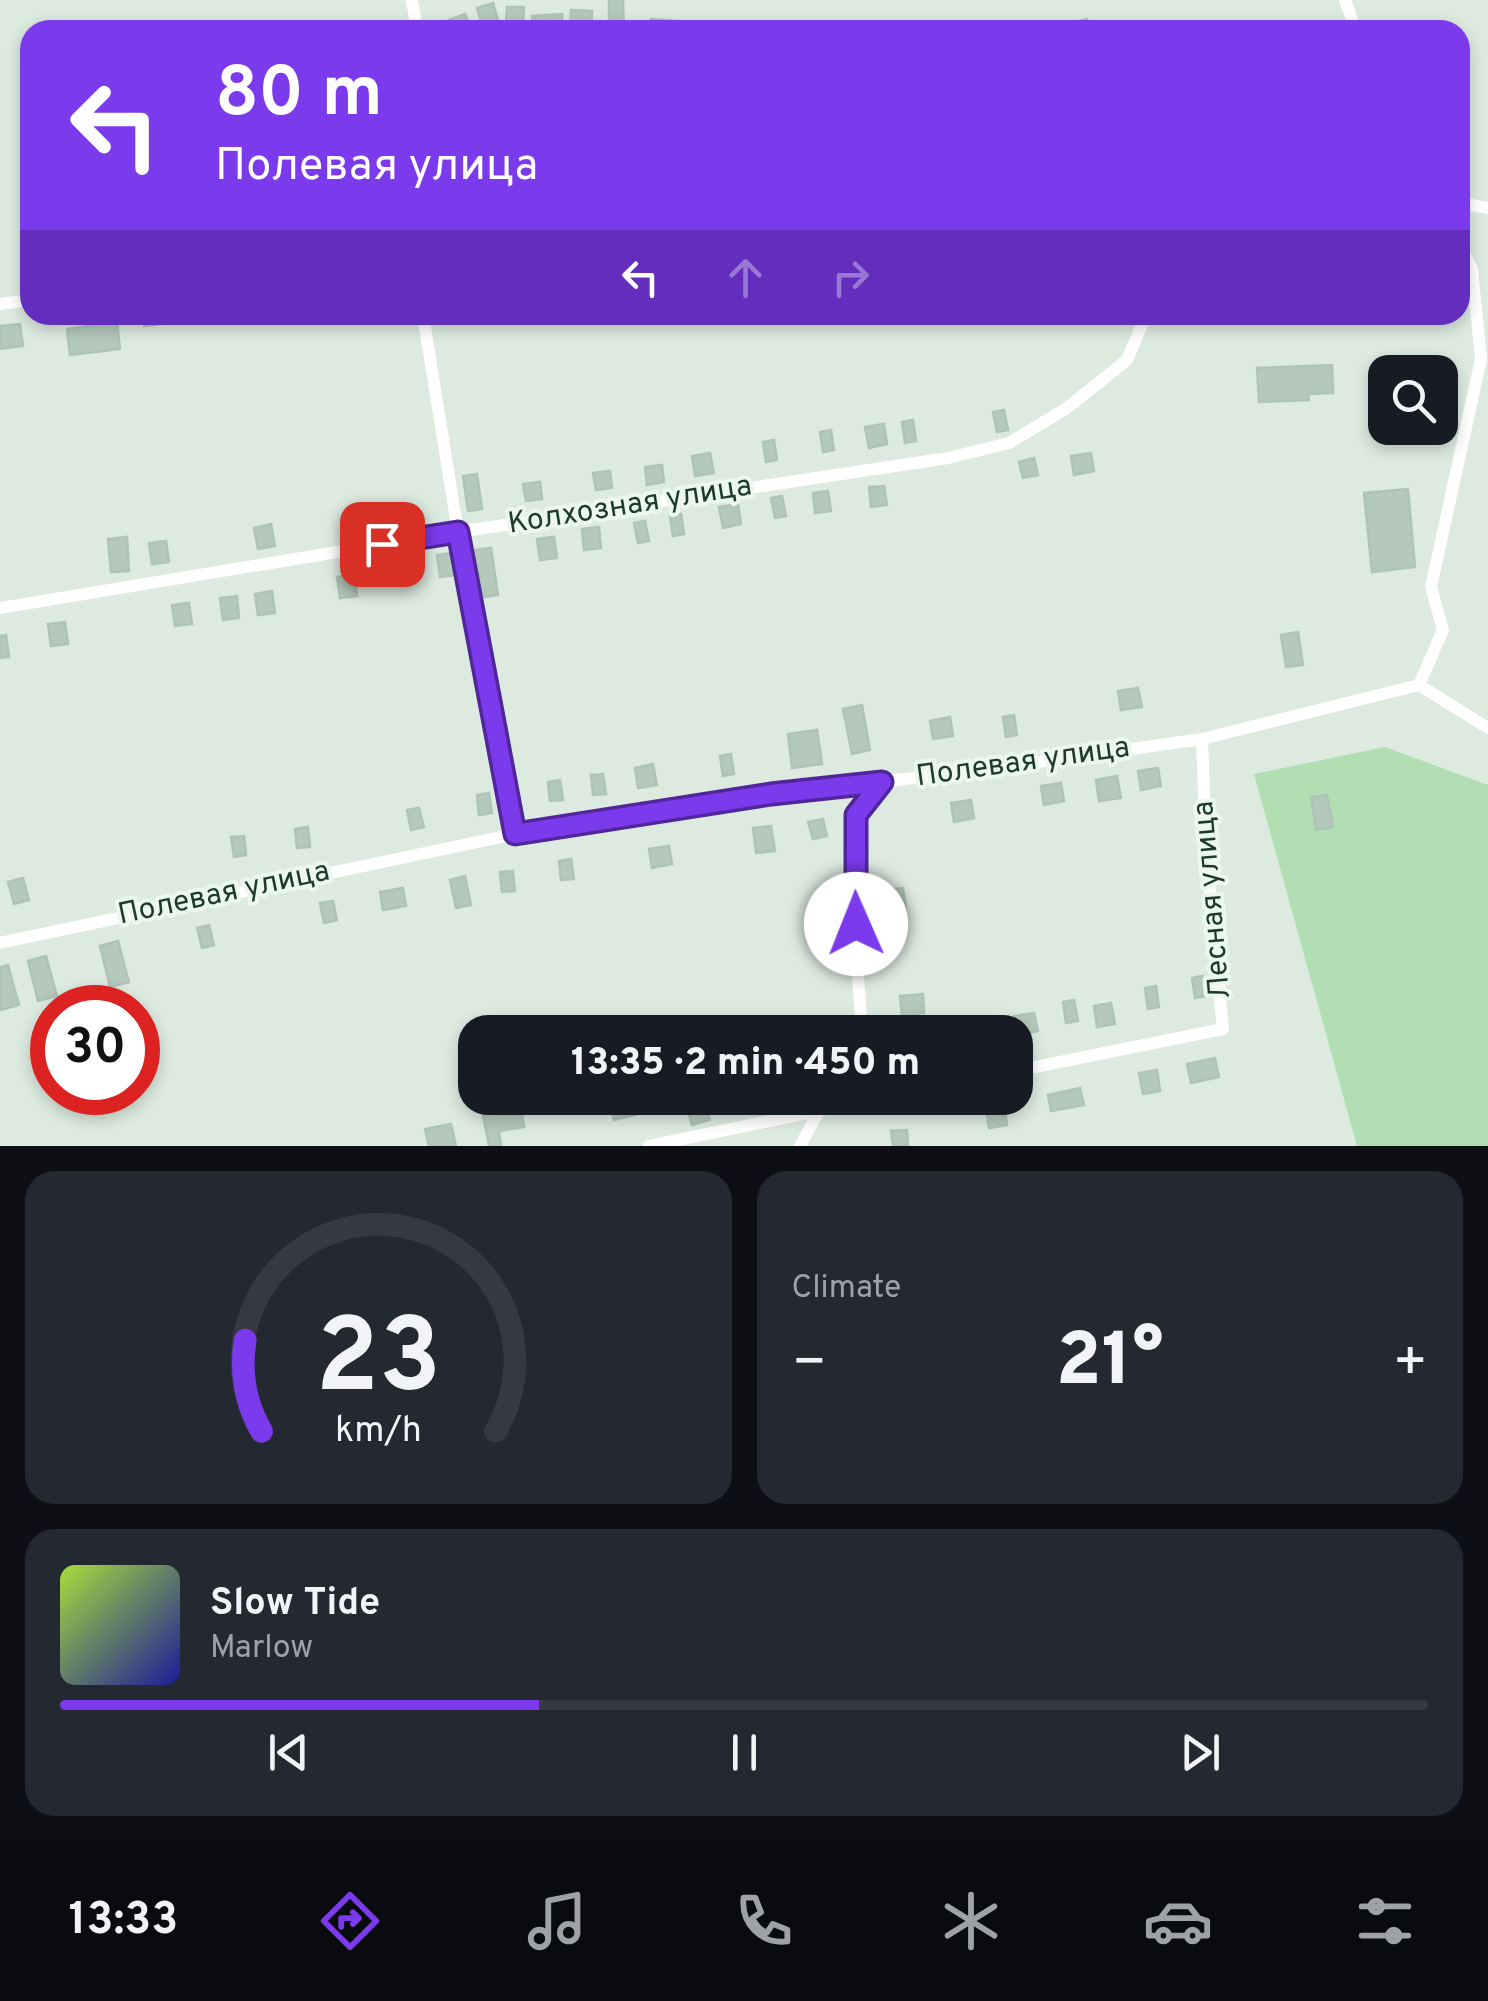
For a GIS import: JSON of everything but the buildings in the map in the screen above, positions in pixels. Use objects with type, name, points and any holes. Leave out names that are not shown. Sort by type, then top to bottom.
[{"type":"street","points":[[1470,265],[1482,359],[1431,587],[1443,630],[1418,685],[1488,728]]},
{"type":"street","points":[[425,325],[458,532],[515,834]]},
{"type":"street","name":"Колхозная улица","points":[[0,608],[458,532],[948,458],[1009,443],[1067,408],[1128,360],[1142,325]]},
{"type":"street","name":"Полевая улица","points":[[0,943],[515,834],[771,794],[1202,739],[1418,685]]},
{"type":"street","name":"Лесная улица","points":[[1033,1066],[1222,1029],[1206,850],[1202,739]]},
{"type":"street","points":[[861,1015],[856,963],[856,815],[882,782]]},
{"type":"street","points":[[649,1146],[777,1115]]},
{"type":"street","points":[[800,1146],[816,1115]]},
{"type":"green space","points":[[1385,747],[1488,785],[1488,1146],[1357,1146],[1254,774]]},
{"type":"route","points":[[382,544],[458,532],[515,834],[771,794],[882,782],[856,815],[856,924]]}]
